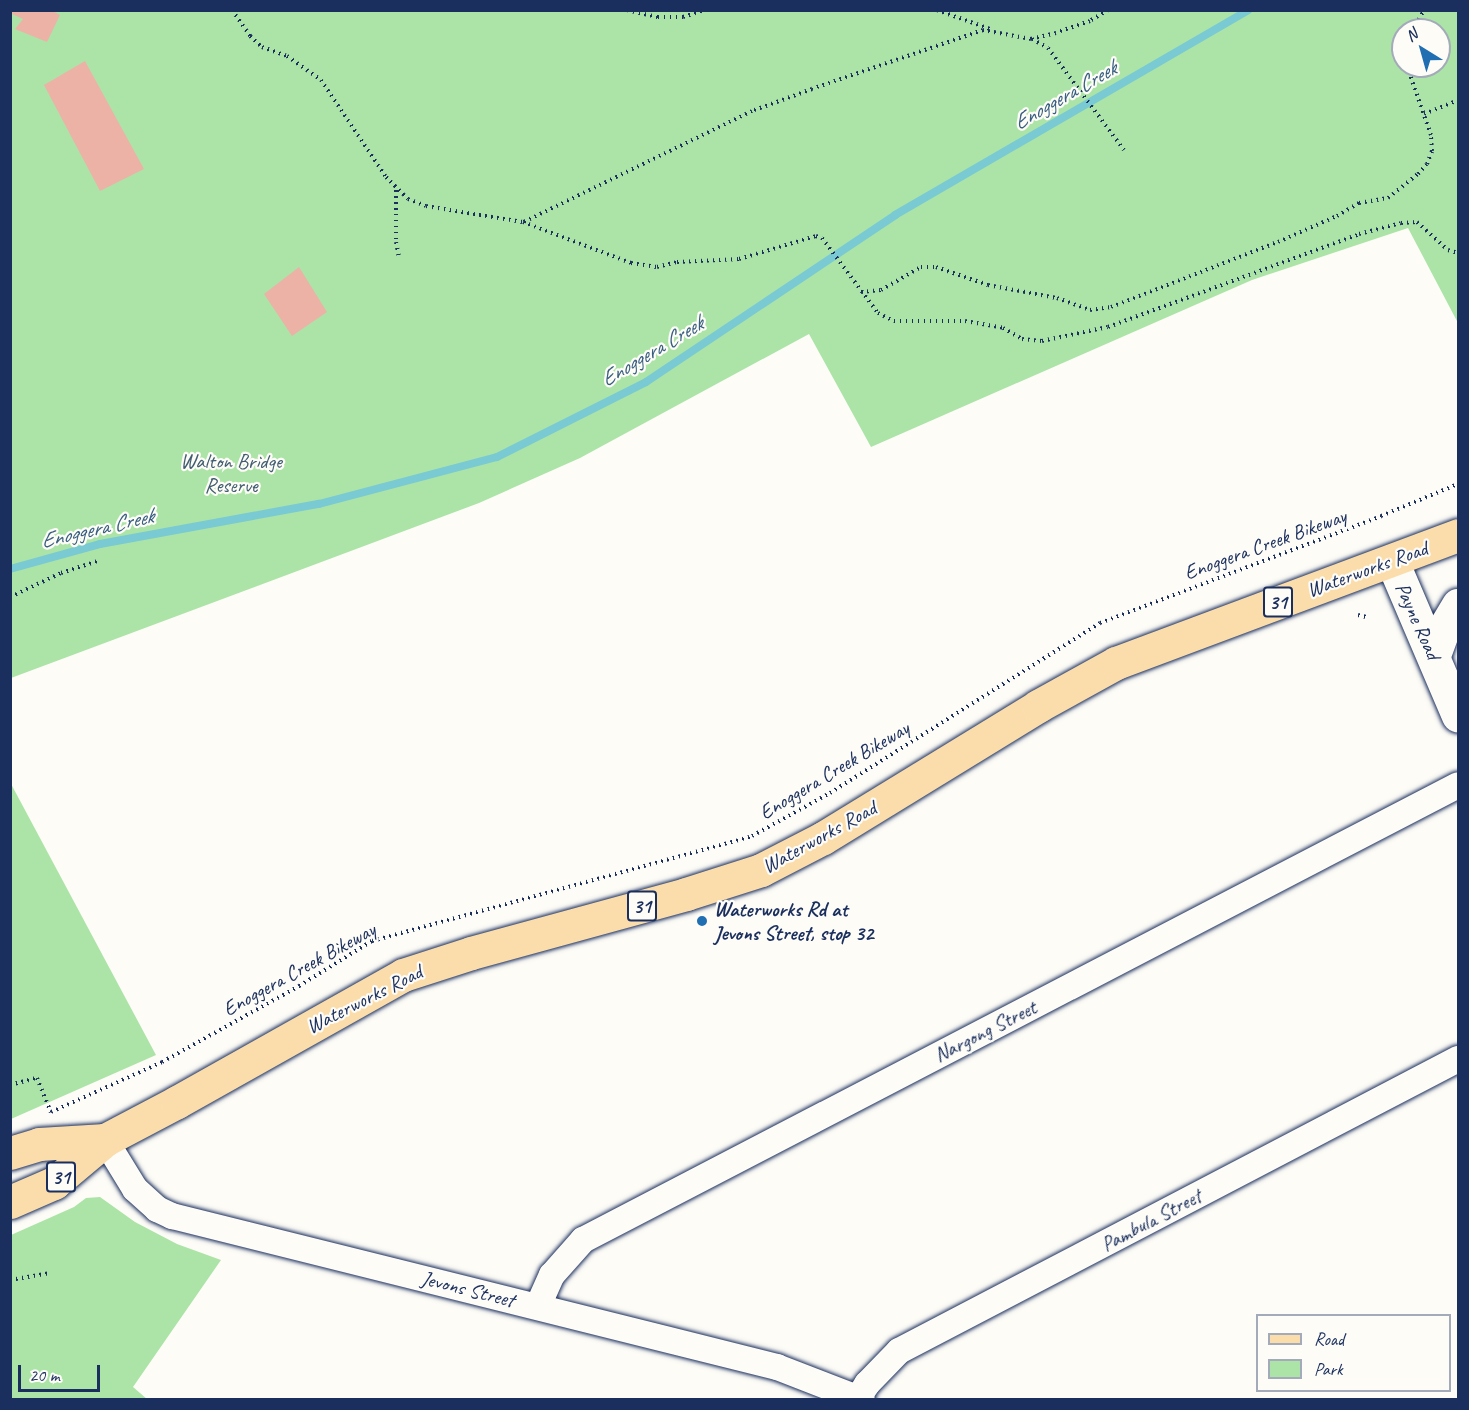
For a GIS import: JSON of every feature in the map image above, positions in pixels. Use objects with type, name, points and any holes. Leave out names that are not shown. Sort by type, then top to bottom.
[{"type":"main road","name":"Waterworks Road","points":[[10,1202],[54,1184],[105,1140],[403,975],[471,953],[686,894],[761,870],[823,838],[1038,706],[1116,663],[1458,535]]},
{"type":"main road","name":"Payne Road","points":[[1392,561],[1458,716]]},
{"type":"main road","points":[[1434,656],[1444,628],[1458,605]]},
{"type":"main road","name":"Waterworks Road","points":[[10,1153],[39,1144],[105,1140]]},
{"type":"street","name":"Nargong Street","points":[[538,1306],[552,1275],[583,1240],[1458,784]]},
{"type":"street","name":"Pambula Street","points":[[860,1399],[867,1384],[900,1351],[1458,1059]]},
{"type":"street","name":"Jevons Street","points":[[105,1140],[135,1189],[157,1209],[172,1216],[777,1367],[860,1399]]},
{"type":"path","points":[[232,10],[250,36],[262,47],[287,56],[321,80],[396,190],[408,199],[426,206],[523,222],[631,263],[657,267],[677,262],[739,259],[816,236],[822,238],[860,292],[878,313],[894,321],[964,321],[1003,328],[1022,339],[1042,341],[1108,327],[1359,234],[1401,223],[1417,222],[1448,250],[1458,253]]},
{"type":"path","points":[[627,10],[658,17],[683,16],[705,10]]},
{"type":"path","points":[[937,10],[998,31],[1031,39],[1048,48],[1124,150]]},
{"type":"path","points":[[1031,39],[1090,21],[1108,10]]},
{"type":"path","points":[[523,222],[752,111],[983,30],[998,31]]},
{"type":"path","points":[[860,292],[881,290],[921,267],[936,267],[988,285],[1057,298],[1090,310],[1111,308],[1267,246],[1337,216],[1359,203],[1388,198],[1427,164],[1432,151],[1431,135],[1411,78]]},
{"type":"path","points":[[1424,114],[1458,100]]},
{"type":"path","points":[[396,190],[396,242],[399,258]]},
{"type":"path","name":"Enoggera Creek Bikeway","points":[[10,1085],[38,1078],[51,1112],[162,1062],[298,986],[372,941],[752,836],[830,793],[1100,622],[1381,516],[1458,484]]},
{"type":"path","points":[[10,597],[61,573],[98,561]]},
{"type":"path","points":[[1358,615],[1367,617]]},
{"type":"path","points":[[10,1280],[50,1273]]},
{"type":"green space","name":"Walton Bridge Reserve","points":[[11,11],[1458,11],[1458,323],[1408,228],[1252,280],[871,447],[809,334],[580,458],[479,503],[11,678]]},
{"type":"green space","points":[[10,782],[156,1055],[11,1119],[10,1119]]},
{"type":"green space","points":[[100,1197],[135,1222],[177,1244],[221,1260],[133,1387],[147,1399],[11,1399],[11,1235],[74,1207],[86,1198]]},
{"type":"building","points":[[10,10],[51,10],[60,15],[47,42],[15,29],[23,19],[12,14],[10,17]]},
{"type":"building","points":[[85,61],[144,169],[100,191],[44,85]]},
{"type":"building","points":[[299,267],[327,312],[292,336],[264,294]]},
{"type":"waterway","name":"Enoggera Creek","points":[[10,569],[100,544],[319,504],[497,457],[646,382],[895,215],[1248,10]]},
{"type":"place","name":"Waterworks Rd at Jevons Street, stop 32","points":[[702,921]]}]
